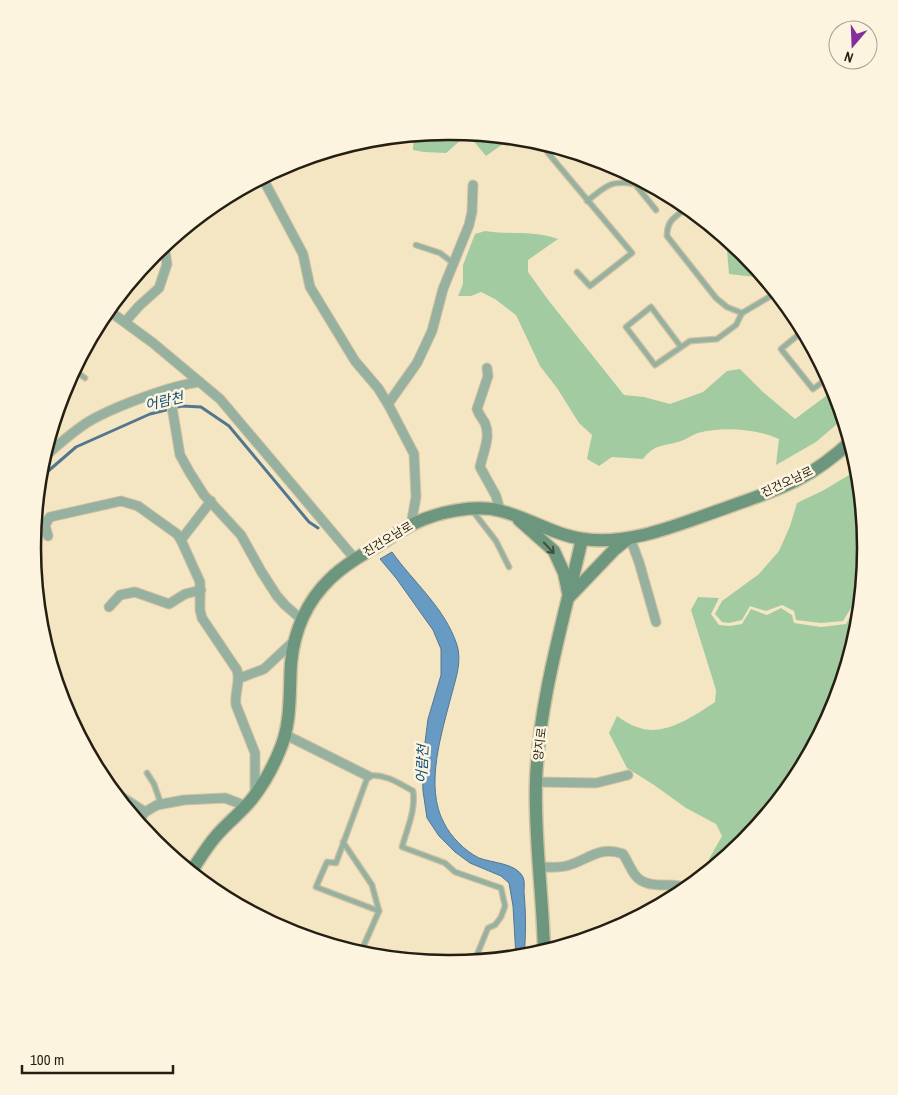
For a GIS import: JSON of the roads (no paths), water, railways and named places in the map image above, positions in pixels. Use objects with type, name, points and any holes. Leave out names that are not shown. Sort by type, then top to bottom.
[{"type":"main road","name":"진건오남로","points":[[195,866],[215,837],[246,806],[271,769],[286,735],[289,715],[291,662],[295,640],[302,620],[307,608],[323,586],[340,570],[355,560],[422,520],[448,512],[472,509],[500,510],[582,539],[614,540],[630,538],[660,530],[777,490],[823,464],[844,447]]},
{"type":"main road","points":[[514,514],[554,551],[564,573],[569,598]]},
{"type":"main road","points":[[569,598],[614,550],[630,538]]},
{"type":"main road","name":"양지로","points":[[543,944],[538,867],[537,757],[559,634],[582,539]]},
{"type":"street","points":[[266,184],[303,254],[310,287],[355,361],[378,388],[388,404],[414,454],[416,497],[411,525]]},
{"type":"street","points":[[388,404],[407,379],[432,331],[443,289],[472,212],[473,185]]},
{"type":"street","points":[[125,322],[159,288],[167,264],[166,255]]},
{"type":"street","points":[[115,315],[153,343],[220,399],[355,560]]},
{"type":"street","points":[[487,368],[488,376],[477,409],[485,424],[488,437],[480,467],[496,496],[500,510]]},
{"type":"street","points":[[53,450],[88,422],[169,389],[188,383],[200,382]]},
{"type":"street","points":[[169,389],[180,455],[190,473],[210,501],[241,535],[277,596],[302,620]]},
{"type":"street","points":[[48,536],[44,525],[50,517],[121,501],[138,506],[177,534],[196,572],[201,590],[200,610],[202,618],[232,661],[240,678],[235,697],[236,705],[256,753],[255,794]]},
{"type":"street","points":[[181,540],[210,501]]},
{"type":"street","points":[[630,538],[639,562],[656,622]]},
{"type":"street","points":[[109,607],[120,595],[135,592],[169,604],[185,594],[201,590]]},
{"type":"street","points":[[240,678],[264,669],[295,640]]},
{"type":"street","points":[[286,735],[368,776]]},
{"type":"street","points":[[536,782],[596,783],[628,775]]},
{"type":"street","points":[[142,816],[145,812],[161,804],[184,800],[225,798],[246,806]]},
{"type":"street","points":[[132,804],[145,812]]},
{"type":"street","points":[[538,867],[566,866],[591,854],[615,851],[623,854],[640,881],[649,884],[677,886]]},
{"type":"lane","points":[[548,152],[632,254],[590,286],[577,272]]},
{"type":"lane","points":[[587,200],[611,183],[632,184]]},
{"type":"lane","points":[[636,186],[656,210]]},
{"type":"lane","points":[[681,212],[672,219],[667,226],[667,236],[716,298],[742,313]]},
{"type":"lane","points":[[416,245],[440,253],[454,264]]},
{"type":"lane","points":[[680,347],[651,307],[626,327],[655,365],[690,341],[717,340],[736,324],[742,313],[770,297]]},
{"type":"lane","points":[[797,336],[781,349],[813,389],[822,382]]},
{"type":"lane","points":[[80,374],[85,378]]},
{"type":"lane","points":[[472,509],[496,541],[509,567]]},
{"type":"lane","points":[[147,773],[154,784],[161,804]]},
{"type":"lane","points":[[379,911],[316,887],[327,862],[336,862],[368,776],[377,774],[398,782],[413,791],[415,801],[413,812],[402,847],[444,864],[455,872],[500,888],[504,906],[501,917],[495,925],[488,928],[477,954]]},
{"type":"lane","points":[[343,842],[372,885],[379,911],[364,946]]},
{"type":"water","points":[[392,552],[437,607],[452,632],[457,645],[459,663],[457,675],[440,742],[435,776],[435,793],[438,808],[447,828],[464,848],[479,858],[509,866],[520,872],[524,882],[524,948],[516,949],[513,906],[509,883],[501,876],[470,863],[455,852],[439,836],[427,818],[422,766],[428,719],[441,675],[441,649],[433,630],[380,559]]},
{"type":"waterway","name":"어람천","points":[[49,471],[76,447],[150,414],[182,406],[201,407],[229,426],[309,522],[318,528]]}]
